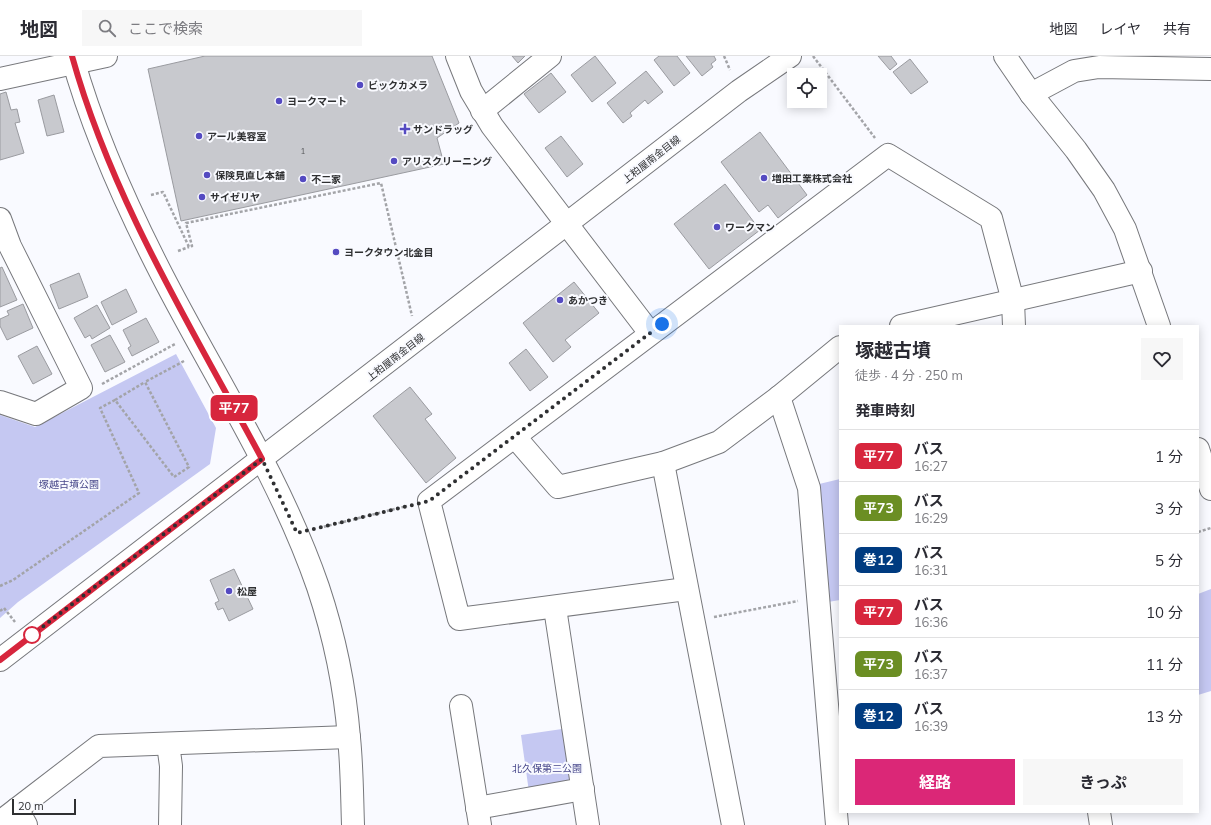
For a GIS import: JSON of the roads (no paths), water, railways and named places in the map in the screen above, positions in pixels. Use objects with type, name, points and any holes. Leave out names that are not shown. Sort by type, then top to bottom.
[{"type":"street","points":[[0,79],[73,59],[106,56]]},
{"type":"street","points":[[457,56],[471,90],[482,111],[650,333]]},
{"type":"street","points":[[482,111],[550,56]]},
{"type":"street","name":"上粕屋南金目線","points":[[0,660],[739,91],[790,56]]},
{"type":"street","points":[[1006,56],[1032,94],[1076,150],[1104,190],[1125,228],[1159,325]]},
{"type":"street","points":[[73,59],[81,88],[109,164],[134,218],[162,276],[262,459],[297,533],[318,588],[332,636],[340,675],[349,737],[353,825]]},
{"type":"street","points":[[1032,94],[1074,71],[1099,67],[1211,69]]},
{"type":"street","points":[[686,589],[555,608],[459,619],[429,501],[888,154],[991,218],[1014,301],[1014,325]]},
{"type":"street","points":[[0,219],[5,249],[81,388],[36,414],[0,402]]},
{"type":"street","points":[[906,325],[1141,271]]},
{"type":"street","points":[[515,437],[558,487],[663,463],[719,442],[779,397],[839,348]]},
{"type":"street","points":[[779,397],[809,488],[837,825]]},
{"type":"street","points":[[1199,441],[1211,437]]},
{"type":"street","points":[[1199,452],[1211,489]]},
{"type":"street","points":[[663,463],[686,589],[733,825]]},
{"type":"street","points":[[555,608],[588,825]]},
{"type":"street","points":[[461,706],[479,817],[583,789]]},
{"type":"street","points":[[0,822],[22,817],[99,746],[349,737]]},
{"type":"street","points":[[168,744],[171,766],[170,825]]},
{"type":"street","points":[[1099,813],[1101,825]]},
{"type":"place","name":"ビックカメラ","points":[[360,85]]},
{"type":"place","name":"ヨークマート","points":[[279,101]]},
{"type":"place","name":"サンドラッグ","points":[[405,129]]},
{"type":"place","name":"アール美容室","points":[[199,136]]},
{"type":"place","name":"アリスクリーニング","points":[[394,161]]},
{"type":"place","name":"保険見直し本舗","points":[[207,175]]},
{"type":"place","name":"増田工業株式会社","points":[[764,178]]},
{"type":"place","name":"不二家","points":[[303,179]]},
{"type":"place","name":"サイゼリヤ","points":[[202,197]]},
{"type":"place","name":"ワークマン","points":[[717,227]]},
{"type":"place","name":"ヨークタウン北金目","points":[[336,252]]},
{"type":"place","name":"あかつき","points":[[560,300]]},
{"type":"place","name":"松屋","points":[[229,591]]},
{"type":"park label","name":"塚越古墳公園","points":[[69,484]]},
{"type":"park label","name":"北久保第二公園","points":[[547,768]]}]
